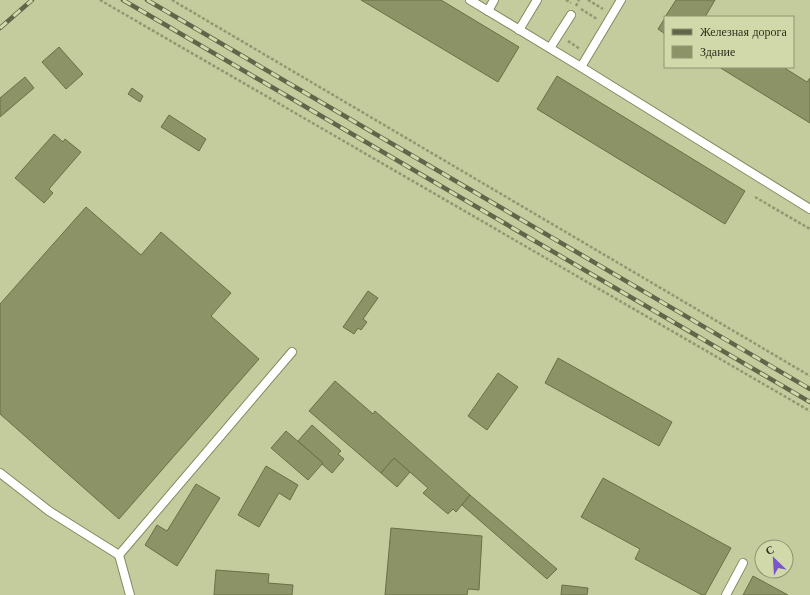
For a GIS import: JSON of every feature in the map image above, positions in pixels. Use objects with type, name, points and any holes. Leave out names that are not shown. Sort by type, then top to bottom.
[{"type":"lane","points":[[470,0],[581,66],[810,209]]},
{"type":"lane","points":[[488,11],[494,0]]},
{"type":"lane","points":[[519,30],[537,0]]},
{"type":"lane","points":[[581,66],[621,0]]},
{"type":"lane","points":[[550,48],[571,15]]},
{"type":"lane","points":[[119,555],[292,352]]},
{"type":"lane","points":[[0,473],[49,511],[119,555],[130,595]]},
{"type":"lane","points":[[726,595],[742,563]]},
{"type":"path","points":[[100,0],[810,411]]},
{"type":"path","points":[[172,0],[810,376]]},
{"type":"path","points":[[566,0],[606,24]]},
{"type":"path","points":[[588,0],[612,14]]},
{"type":"path","points":[[755,197],[810,229]]},
{"type":"building","points":[[361,0],[441,0],[519,47],[498,82]]},
{"type":"building","points":[[676,0],[715,0],[706,16],[666,16]]},
{"type":"building","points":[[664,20],[664,33],[658,29]]},
{"type":"building","points":[[59,47],[83,74],[66,89],[42,62]]},
{"type":"building","points":[[721,68],[785,68],[807,82],[810,78],[810,123]]},
{"type":"building","points":[[557,76],[745,191],[725,224],[537,109]]},
{"type":"building","points":[[25,77],[34,88],[0,117],[0,98]]},
{"type":"building","points":[[132,88],[143,96],[140,102],[128,94]]},
{"type":"building","points":[[169,115],[206,139],[199,151],[161,127]]},
{"type":"building","points":[[54,134],[63,142],[65,139],[81,152],[49,189],[53,193],[44,203],[15,178]]},
{"type":"building","points":[[86,207],[141,255],[161,232],[231,293],[211,316],[259,359],[119,519],[0,414],[0,304]]},
{"type":"building","points":[[368,291],[378,298],[363,319],[367,322],[361,330],[358,328],[354,334],[343,327]]},
{"type":"building","points":[[558,358],[672,422],[659,446],[545,383]]},
{"type":"building","points":[[498,373],[518,387],[487,430],[468,416]]},
{"type":"building","points":[[335,381],[373,414],[375,411],[470,495],[456,512],[453,509],[448,514],[423,493],[428,488],[394,458],[381,473],[309,411]]},
{"type":"building","points":[[312,425],[341,451],[338,454],[344,459],[332,473],[298,441]]},
{"type":"building","points":[[286,431],[323,463],[308,480],[271,448]]},
{"type":"building","points":[[394,458],[410,472],[397,487],[381,473]]},
{"type":"building","points":[[266,466],[298,485],[290,500],[279,493],[259,527],[238,515]]},
{"type":"building","points":[[603,478],[731,548],[705,595],[702,595],[635,559],[640,549],[581,517]]},
{"type":"building","points":[[196,484],[220,498],[177,566],[145,545],[157,525],[167,531]]},
{"type":"building","points":[[470,495],[557,569],[547,579],[462,505]]},
{"type":"building","points":[[391,528],[482,536],[479,590],[468,589],[467,595],[385,595]]},
{"type":"building","points":[[216,570],[269,574],[268,583],[293,585],[292,595],[214,595]]},
{"type":"building","points":[[753,576],[754,579],[759,579],[788,595],[743,595]]},
{"type":"building","points":[[562,585],[588,588],[587,595],[561,595]]},
{"type":"railway","points":[[0,28],[32,0]]},
{"type":"railway","points":[[123,0],[810,402]]},
{"type":"railway","points":[[147,0],[810,389]]}]
